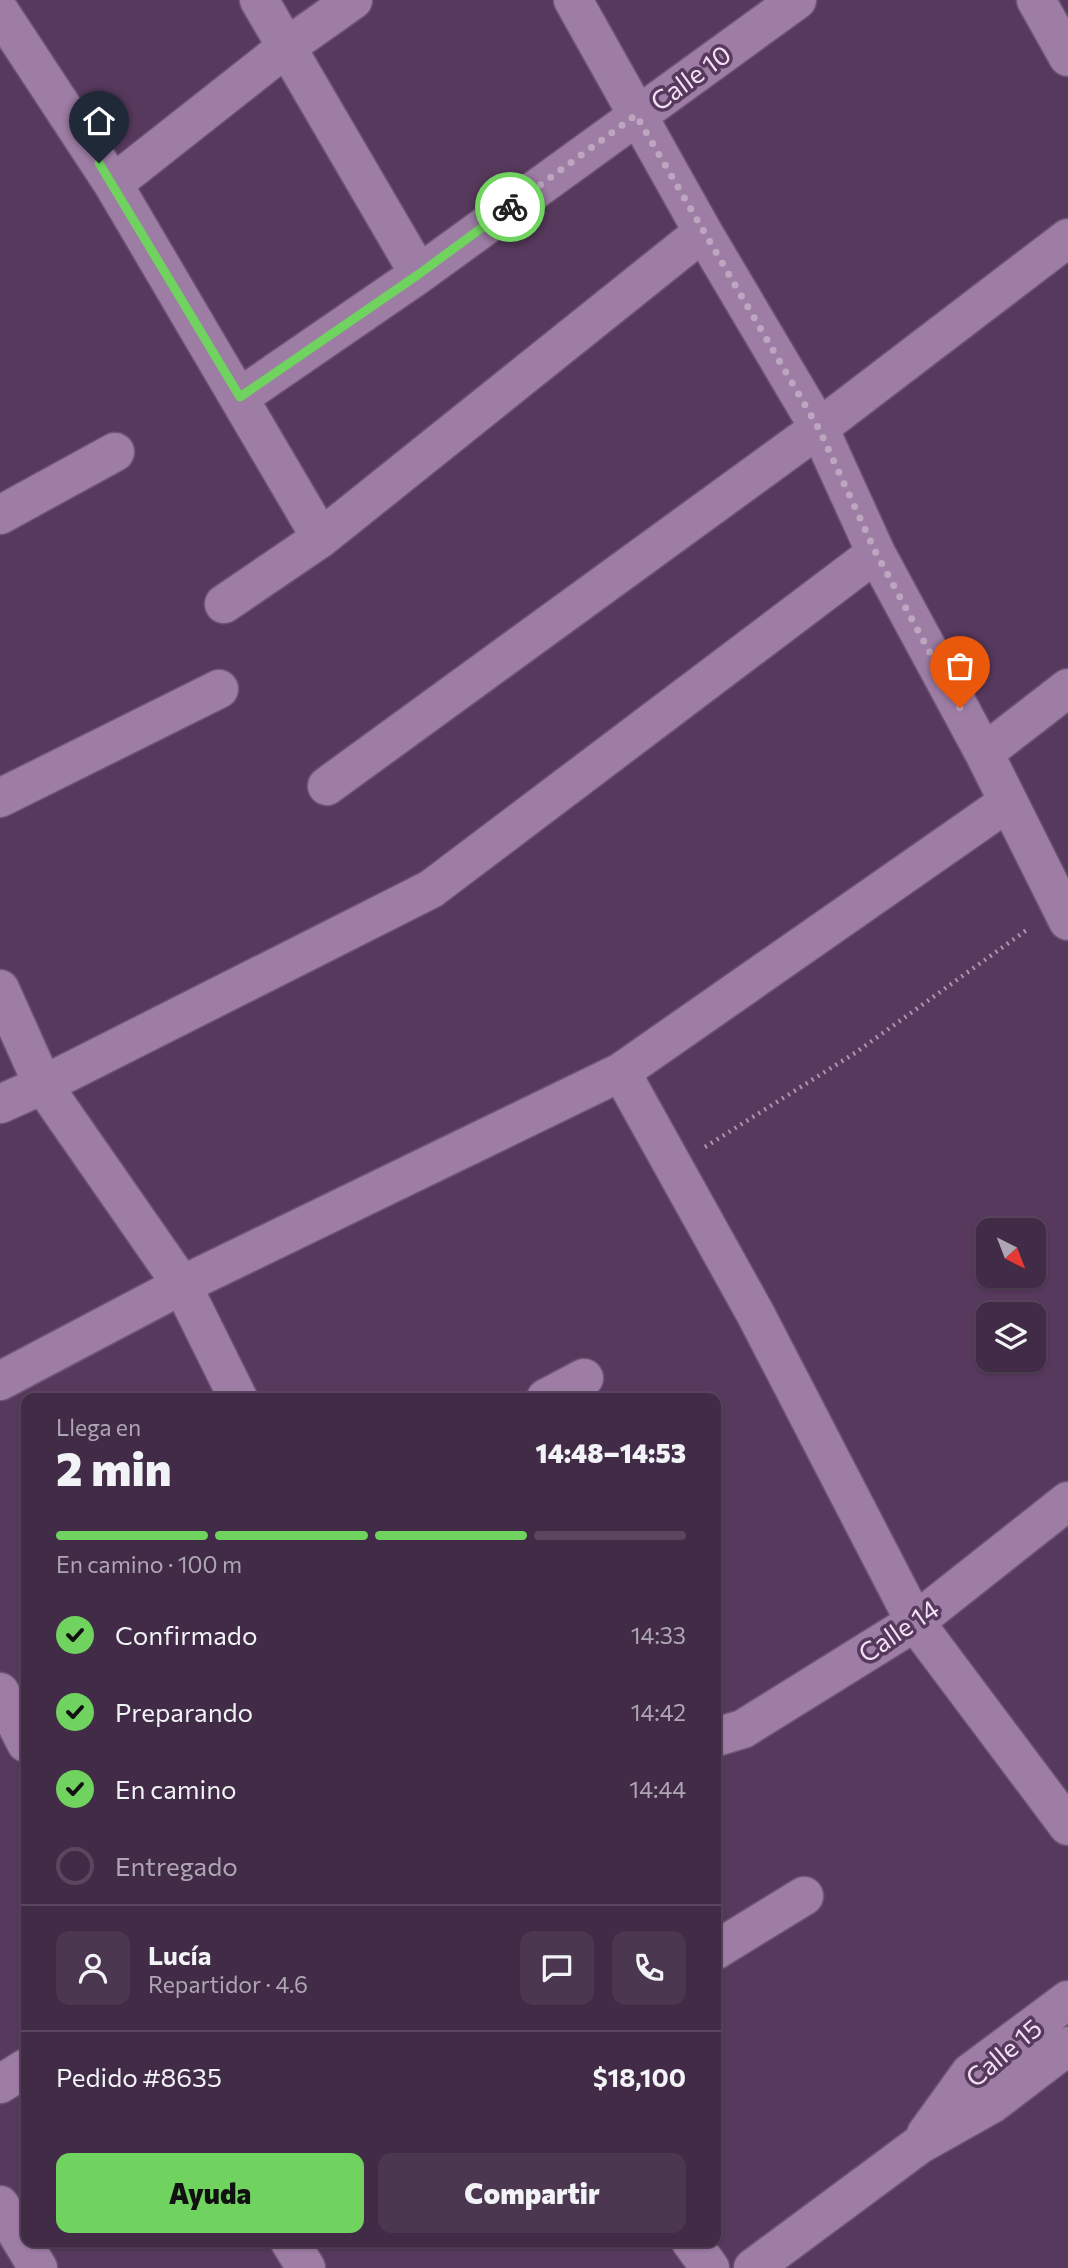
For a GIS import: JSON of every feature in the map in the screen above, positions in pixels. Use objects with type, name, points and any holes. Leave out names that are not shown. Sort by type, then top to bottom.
[{"type":"street","points":[[259,0],[419,274]]},
{"type":"street","points":[[113,184],[288,46],[353,0]]},
{"type":"street","points":[[573,0],[703,232],[819,429],[876,553],[984,752],[1064,914]]},
{"type":"street","name":"Calle 10","points":[[240,397],[419,274],[797,0]]},
{"type":"street","points":[[1036,0],[1068,57]]},
{"type":"street","points":[[0,12],[113,184],[321,538]]},
{"type":"street","points":[[224,604],[321,538],[703,232]]},
{"type":"street","points":[[327,786],[819,429],[1068,239]]},
{"type":"street","points":[[0,515],[115,452]]},
{"type":"street","points":[[0,1104],[43,1085],[431,889],[876,553]]},
{"type":"street","points":[[984,752],[1068,688]]},
{"type":"street","points":[[0,797],[219,689]]},
{"type":"street","points":[[0,1381],[182,1285],[621,1072],[1008,802]]},
{"type":"street","points":[[0,989],[43,1085],[182,1285],[236,1393]]},
{"type":"street","points":[[621,1072],[755,1313],[915,1622],[1068,1826]]},
{"type":"street","points":[[556,1393],[584,1378]]},
{"type":"street","name":"Calle 14","points":[[721,1736],[743,1729],[915,1622],[1068,1502]]},
{"type":"street","points":[[21,1681],[0,1692],[21,1733]]},
{"type":"street","points":[[721,1948],[804,1896]]},
{"type":"street","name":"Calle 15","points":[[919,2144],[970,2073],[1068,2000]]},
{"type":"street","name":"Calle 15","points":[[753,2268],[919,2144],[992,2104],[1068,2046]]},
{"type":"street","points":[[0,2084],[21,2071]]},
{"type":"street","points":[[0,2205],[21,2240]]},
{"type":"street","points":[[25,2247],[38,2268]]},
{"type":"street","points":[[293,2247],[306,2268]]},
{"type":"street","points":[[695,2247],[710,2268]]},
{"type":"path","points":[[673,1167],[855,1053],[1064,914]]},
{"type":"way so far","points":[[510,207],[636,115],[819,429],[876,553],[960,708]]},
{"type":"route","points":[[99,163],[240,397],[419,274],[510,207]]}]
